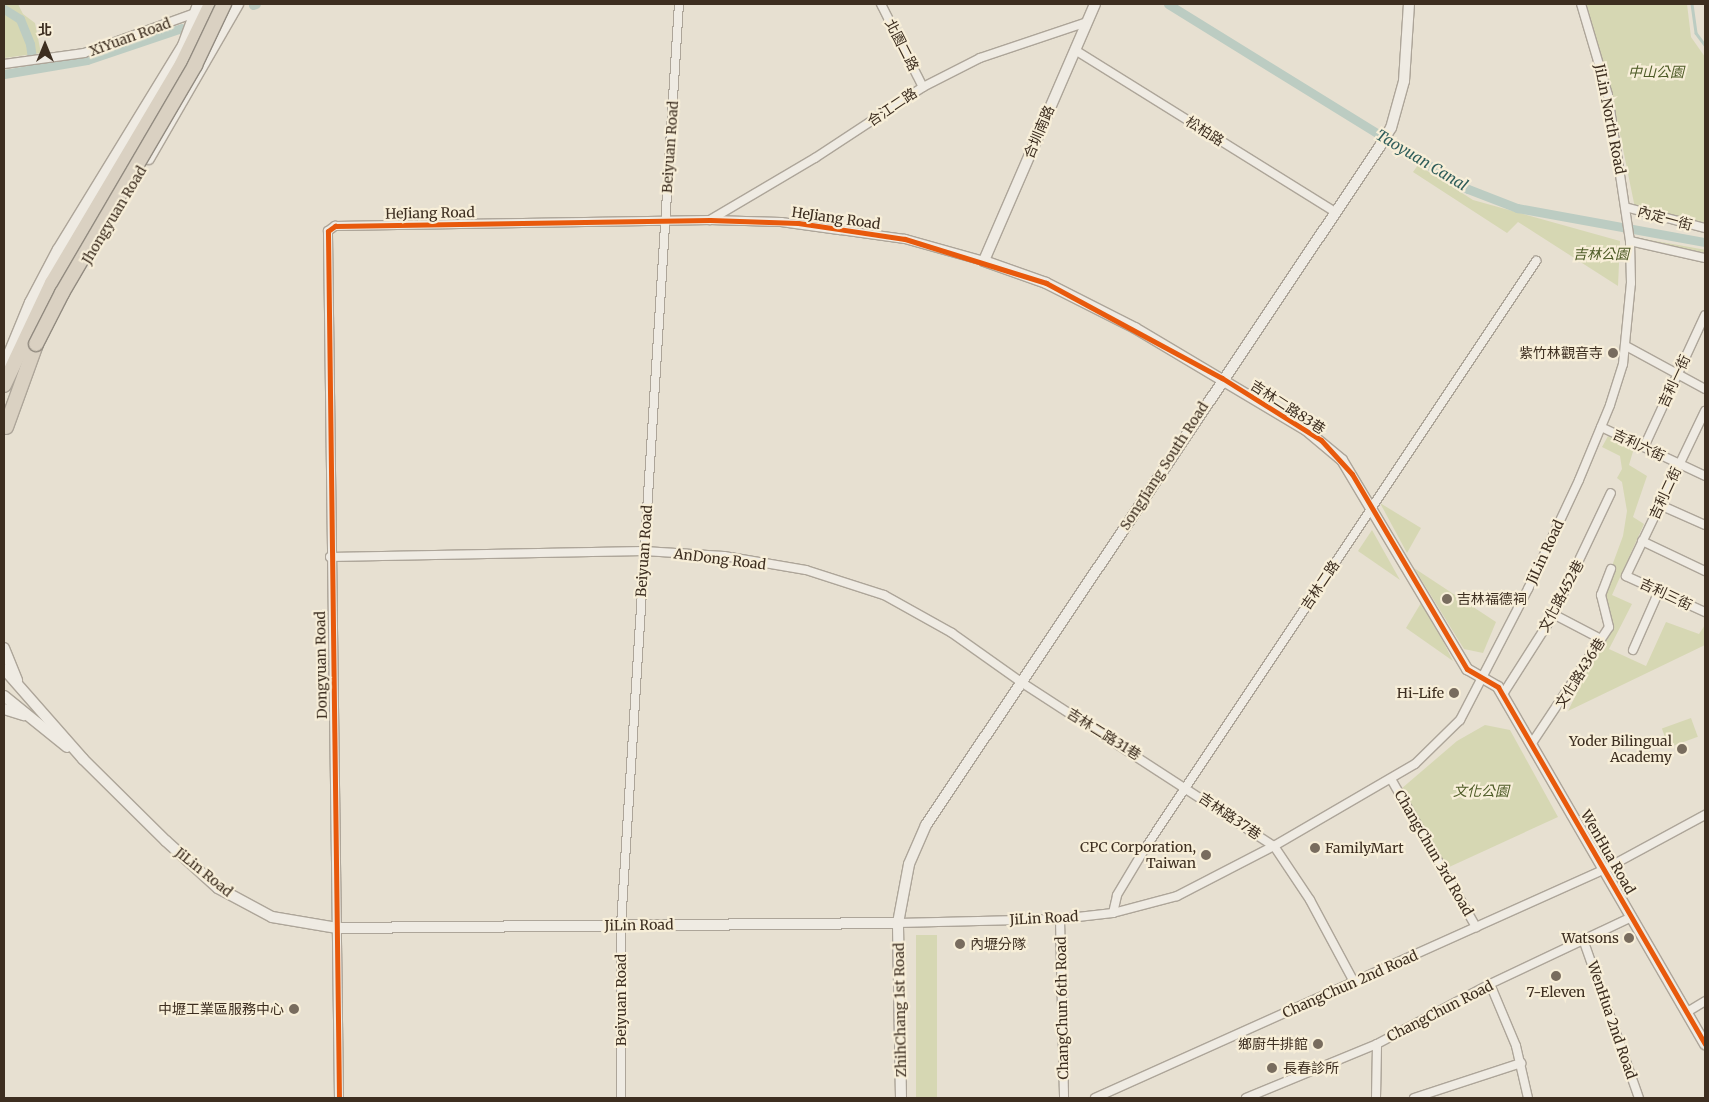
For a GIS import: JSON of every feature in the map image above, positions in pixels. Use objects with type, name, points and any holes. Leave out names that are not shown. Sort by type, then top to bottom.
[{"type":"highway","points":[[5,430],[30,341],[52,282],[182,64],[211,4]]},
{"type":"highway","points":[[4,385],[30,341],[62,294],[195,65],[224,4]]},
{"type":"main road","points":[[180,106],[219,4]]},
{"type":"main road","name":"Jhongyuan Road","points":[[5,430],[56,316],[90,253],[180,106],[237,4]]},
{"type":"main road","points":[[4,365],[30,302],[58,249],[183,45],[196,9]]},
{"type":"street","name":"Beiyuan Road","points":[[621,1098],[621,925],[679,4]]},
{"type":"street","name":"北園二路","points":[[881,4],[923,87]]},
{"type":"street","name":"合圳南路","points":[[984,261],[1095,4]]},
{"type":"street","name":"SongJiang South Road","points":[[898,923],[909,864],[926,825],[1390,128],[1404,81],[1409,4]]},
{"type":"street","name":"JiLin North Road","points":[[1581,4],[1608,95],[1625,207]]},
{"type":"street","name":"XiYuan Road","points":[[4,64],[84,53],[196,9]]},
{"type":"street","name":"合江二路","points":[[710,220],[815,158],[923,87],[980,58],[1087,22]]},
{"type":"street","name":"松柏路","points":[[1075,50],[1335,212]]},
{"type":"street","name":"JiLin Road","points":[[4,669],[83,759],[218,888],[272,917],[337,928],[898,923],[1060,919],[1113,913],[1177,896],[1274,846],[1391,779],[1415,764],[1460,720],[1484,678],[1601,427],[1620,372],[1626,346],[1632,283],[1625,207]]},
{"type":"street","name":"內定一街","points":[[1625,207],[1705,228]]},
{"type":"street","name":"HeJiang Road","points":[[328,231],[335,226],[710,220],[818,226],[905,240],[984,261],[1046,282],[1222,378]]},
{"type":"street","name":"Dongyuan Road","points":[[328,231],[330,557],[339,1098]]},
{"type":"street","points":[[1629,237],[1705,258]]},
{"type":"street","name":"吉林二路","points":[[1113,913],[1117,895],[1186,786],[1536,261]]},
{"type":"street","name":"吉利一街","points":[[1644,447],[1705,315]]},
{"type":"street","points":[[1626,346],[1676,375],[1705,389]]},
{"type":"street","name":"吉林二路83巷","points":[[1222,378],[1321,440],[1352,474],[1467,669],[1484,678]]},
{"type":"street","name":"吉利二街","points":[[1626,576],[1679,464],[1702,426],[1705,411]]},
{"type":"street","name":"吉利六街","points":[[1601,427],[1705,476]]},
{"type":"street","name":"文化路452巷","points":[[1503,694],[1553,614],[1611,493]]},
{"type":"street","points":[[1660,505],[1705,526]]},
{"type":"street","points":[[1642,541],[1705,571]]},
{"type":"street","name":"AnDong Road","points":[[330,557],[644,551],[724,556],[806,570],[875,592],[952,633],[1021,682]]},
{"type":"street","name":"文化路436巷","points":[[1532,743],[1609,627],[1600,595],[1611,569]]},
{"type":"street","name":"吉利三街","points":[[1626,576],[1705,612]]},
{"type":"street","points":[[1633,650],[1659,591]]},
{"type":"street","points":[[1553,614],[1601,639]]},
{"type":"street","points":[[4,648],[20,688]]},
{"type":"street","name":"WenHua Road","points":[[1484,678],[1498,687],[1503,694],[1705,1044]]},
{"type":"street","name":"吉林二路31巷","points":[[1021,682],[1186,786]]},
{"type":"street","name":"JiLin Road","points":[[4,696],[83,759]]},
{"type":"street","points":[[4,709],[28,716]]},
{"type":"street","name":"ChangChun 3rd Road","points":[[1391,779],[1476,927]]},
{"type":"street","name":"吉林路37巷","points":[[1186,786],[1274,846]]},
{"type":"street","name":"ChangChun 2nd Road","points":[[1095,1098],[1605,869],[1705,815]]},
{"type":"street","points":[[1274,846],[1310,900],[1354,982]]},
{"type":"street","name":"ChangChun Road","points":[[1246,1098],[1377,1044],[1490,984],[1584,942],[1632,917]]},
{"type":"street","name":"ChangChun 6th Road","points":[[1060,919],[1064,1098]]},
{"type":"street","name":"ZhihChang 1st Road","points":[[898,923],[901,1098]]},
{"type":"street","name":"WenHua 2nd Road","points":[[1584,942],[1639,1098]]},
{"type":"street","points":[[1490,984],[1521,1063],[1528,1098]]},
{"type":"street","points":[[1687,1012],[1705,1001]]},
{"type":"street","points":[[1376,1098],[1377,1044]]},
{"type":"street","points":[[1414,1098],[1521,1063]]},
{"type":"green space","points":[[4,4],[18,4],[23,14],[35,23],[41,53],[4,58]]},
{"type":"green space","name":"中山公園","points":[[1584,4],[1687,4],[1691,37],[1705,57],[1705,225],[1635,208],[1614,105]]},
{"type":"green space","name":"吉林公園","points":[[1418,165],[1473,200],[1620,241],[1618,286],[1518,222],[1507,233],[1413,172]]},
{"type":"green space","points":[[1633,237],[1705,250],[1704,256],[1632,243]]},
{"type":"green space","points":[[1608,436],[1634,448],[1629,465],[1647,476],[1633,517],[1644,524],[1612,595],[1632,604],[1609,649],[1646,666],[1666,622],[1699,634],[1705,625],[1705,645],[1568,711],[1611,623],[1602,593],[1623,536],[1627,511],[1622,482],[1617,478],[1622,469],[1620,456],[1602,447]]},
{"type":"green space","points":[[1380,503],[1421,528],[1407,553]]},
{"type":"green space","points":[[1372,530],[1400,580],[1358,551]]},
{"type":"green space","points":[[1414,568],[1496,622],[1483,653],[1464,649]]},
{"type":"green space","points":[[1421,603],[1444,643],[1453,661],[1406,628]]},
{"type":"green space","points":[[1691,718],[1698,737],[1669,747],[1662,729]]},
{"type":"green space","name":"文化公園","points":[[1485,725],[1510,730],[1558,817],[1447,868],[1401,789],[1457,741]]},
{"type":"green space","points":[[916,935],[937,935],[937,1098],[916,1098]]},
{"type":"waterway","name":"Taoyuan Canal","points":[[1168,4],[1468,189],[1517,208],[1705,242]]},
{"type":"waterway","points":[[1692,4],[1696,33],[1705,45]]},
{"type":"waterway","points":[[4,9],[20,19],[30,44],[33,66]]},
{"type":"waterway","name":"Taoyuan Canal","points":[[4,74],[87,60],[182,28]]},
{"type":"cycle path","points":[[339,1098],[328,231],[335,226],[710,220],[798,223],[905,239],[1046,283],[1222,378],[1321,440],[1352,474],[1467,669],[1498,687],[1705,1044]]},
{"type":"place","name":"紫竹林觀音寺","points":[[1613,353]]},
{"type":"place","name":"吉林福德祠","points":[[1447,599]]},
{"type":"place","name":"Hi-Life","points":[[1454,693]]},
{"type":"place","name":"Yoder Bilingual Academy","points":[[1682,749]]},
{"type":"place","name":"FamilyMart","points":[[1315,848]]},
{"type":"place","name":"CPC Corporation, Taiwan","points":[[1206,855]]},
{"type":"place","name":"Watsons","points":[[1629,938]]},
{"type":"place","name":"內壢分隊","points":[[960,944]]},
{"type":"place","name":"7-Eleven","points":[[1556,976]]},
{"type":"place","name":"中壢工業區服務中心","points":[[294,1009]]},
{"type":"place","name":"鄉廚牛排館","points":[[1318,1044]]},
{"type":"place","name":"長春診所","points":[[1272,1068]]}]
